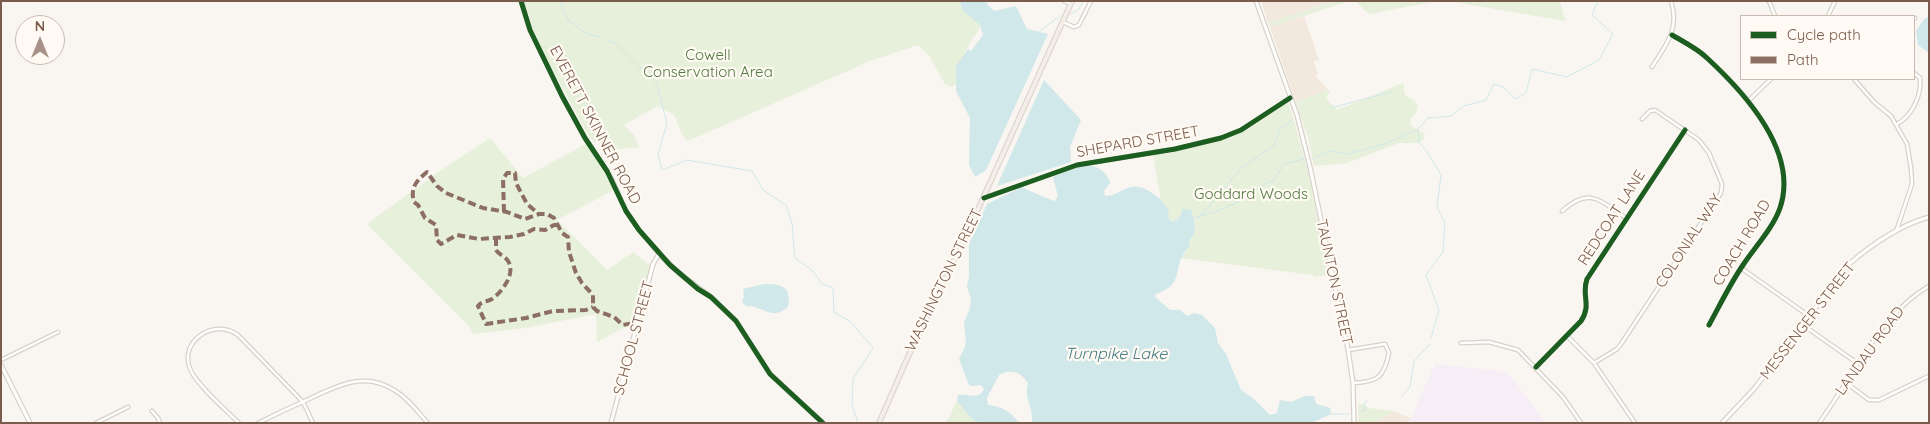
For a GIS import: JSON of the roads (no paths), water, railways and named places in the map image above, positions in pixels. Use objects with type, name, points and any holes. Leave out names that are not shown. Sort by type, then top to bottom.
[{"type":"main road","name":"TAUNTON STREET","points":[[1256,1],[1302,134],[1310,167],[1354,384],[1354,423]]},
{"type":"main road","name":"WASHINGTON STREET","points":[[879,423],[906,359],[984,198],[1072,3]]},
{"type":"main road","name":"MESSENGER STREET","points":[[1722,423],[1754,389],[1848,265],[1897,229],[1929,217]]},
{"type":"main road","name":"SCHOOL STREET","points":[[611,423],[653,264],[659,254]]},
{"type":"main road","points":[[659,254],[736,321],[770,374],[823,423]]},
{"type":"main road","points":[[1,365],[30,423]]},
{"type":"street","name":"EVERETT SKINNER ROAD","points":[[521,1],[530,30],[562,96],[585,138],[612,179],[626,210],[639,230],[659,254]]},
{"type":"street","points":[[1064,1],[1072,3]]},
{"type":"street","points":[[1063,22],[1074,27],[1079,25],[1091,1]]},
{"type":"street","points":[[1652,67],[1672,35],[1674,14],[1671,1]]},
{"type":"street","points":[[1769,1],[1774,15]]},
{"type":"street","points":[[1828,15],[1835,1]]},
{"type":"street","name":"COACH ROAD","points":[[1672,35],[1707,58],[1748,101],[1772,138],[1782,162],[1785,184],[1780,209],[1741,268],[1709,325]]},
{"type":"street","points":[[1897,124],[1908,116],[1920,90],[1920,78],[1915,74]]},
{"type":"street","points":[[1748,101],[1771,80]]},
{"type":"street","points":[[1855,80],[1874,102],[1891,116],[1907,144],[1912,176],[1910,194],[1897,229]]},
{"type":"street","name":"SHEPARD STREET","points":[[984,198],[1077,165],[1174,149],[1221,138],[1241,130],[1290,98]]},
{"type":"street","name":"COLONIAL WAY","points":[[1594,363],[1622,344],[1721,193],[1722,184],[1709,153],[1698,140],[1655,110],[1650,111],[1642,119]]},
{"type":"street","name":"REDCOAT LANE","points":[[1536,367],[1586,314],[1585,285],[1587,279],[1685,130]]},
{"type":"street","points":[[1562,211],[1574,201],[1589,197],[1600,201],[1626,218]]},
{"type":"street","points":[[1741,268],[1809,316]]},
{"type":"street","name":"LANDAU ROAD","points":[[1819,423],[1858,363],[1896,311],[1929,286]]},
{"type":"street","points":[[1803,325],[1858,363]]},
{"type":"street","points":[[239,423],[196,379],[190,367],[188,356],[191,346],[197,337],[206,331],[225,329],[238,335],[303,402],[313,423]]},
{"type":"street","points":[[1,360],[58,332]]},
{"type":"street","points":[[1567,336],[1594,363],[1636,423]]},
{"type":"street","points":[[1461,343],[1489,342],[1518,350],[1563,397],[1582,423]]},
{"type":"street","points":[[1348,350],[1385,344],[1389,353],[1381,376],[1354,384]]},
{"type":"street","points":[[1845,382],[1869,400],[1879,400],[1929,376]]},
{"type":"street","points":[[258,423],[345,382],[359,380],[374,381],[388,386],[402,395],[427,422]]},
{"type":"street","points":[[96,423],[128,407]]},
{"type":"street","points":[[152,412],[160,423]]},
{"type":"water","points":[[960,1],[987,1],[987,4],[994,11],[1016,6],[1027,29],[1048,34],[986,170],[975,177],[969,165],[970,118],[956,91],[956,66],[968,49],[971,51],[983,35],[980,25],[962,10]]},
{"type":"water","points":[[1929,17],[1929,53],[1918,45],[1916,31],[1924,19]]},
{"type":"water","points":[[1044,80],[1081,120],[1070,147],[1071,162],[997,186]]},
{"type":"water","name":"Turnpike Lake","points":[[1087,165],[1098,168],[1107,176],[1110,183],[1104,191],[1105,196],[1131,187],[1147,190],[1166,206],[1171,221],[1177,220],[1181,215],[1182,209],[1191,210],[1195,226],[1194,234],[1189,241],[1190,246],[1184,253],[1172,285],[1156,294],[1155,297],[1170,310],[1180,310],[1187,316],[1194,313],[1202,315],[1215,328],[1218,343],[1226,354],[1241,390],[1254,399],[1270,415],[1277,413],[1280,400],[1291,402],[1305,396],[1314,396],[1316,404],[1330,408],[1331,413],[1329,415],[1311,423],[1029,423],[1032,421],[1032,415],[1027,394],[1028,383],[1019,374],[1008,372],[999,375],[987,398],[988,405],[1006,410],[1019,423],[980,423],[972,419],[957,401],[958,395],[976,396],[982,393],[984,389],[980,385],[971,386],[968,383],[959,359],[965,347],[964,323],[971,300],[967,286],[969,277],[969,244],[987,204],[1022,187],[1055,201],[1058,196],[1054,176]]},
{"type":"water","points":[[764,284],[780,286],[787,290],[788,307],[777,313],[772,313],[746,306],[742,302],[744,296],[743,289]]},
{"type":"waterway","points":[[560,1],[568,20],[585,33],[601,37]]},
{"type":"waterway","points":[[1071,14],[1079,9],[1083,1]]},
{"type":"waterway","points":[[1313,159],[1328,151],[1347,154],[1385,144],[1418,129],[1428,118],[1451,116],[1464,106],[1486,100],[1494,84],[1503,87],[1516,99],[1526,93],[1532,69],[1567,77],[1599,60],[1613,34],[1592,15],[1598,1]]},
{"type":"waterway","points":[[1039,32],[1060,16]]},
{"type":"waterway","points":[[606,40],[615,43],[657,84],[667,124],[658,154],[662,170],[687,160],[752,171],[763,190],[786,205],[792,223],[795,258],[813,271],[822,284],[833,288],[834,312],[851,322],[873,348],[853,379],[852,405],[858,423]]},
{"type":"waterway","points":[[1331,108],[1394,91]]},
{"type":"waterway","points":[[1200,217],[1242,167],[1275,145],[1280,129],[1292,120]]},
{"type":"waterway","points":[[1418,129],[1419,142],[1441,175],[1437,207],[1445,223],[1443,252],[1426,275],[1439,310],[1431,338]]},
{"type":"waterway","points":[[1194,218],[1236,203],[1274,180],[1284,164],[1304,159]]},
{"type":"waterway","points":[[1401,397],[1410,387],[1414,361],[1430,344]]},
{"type":"waterway","points":[[1359,412],[1365,410],[1364,403],[1367,401]]},
{"type":"waterway","points":[[1329,414],[1349,414]]},
{"type":"park label","name":"Cowell Conservation Area","points":[[708,64]]},
{"type":"park label","name":"Goddard Woods","points":[[1251,194]]}]
